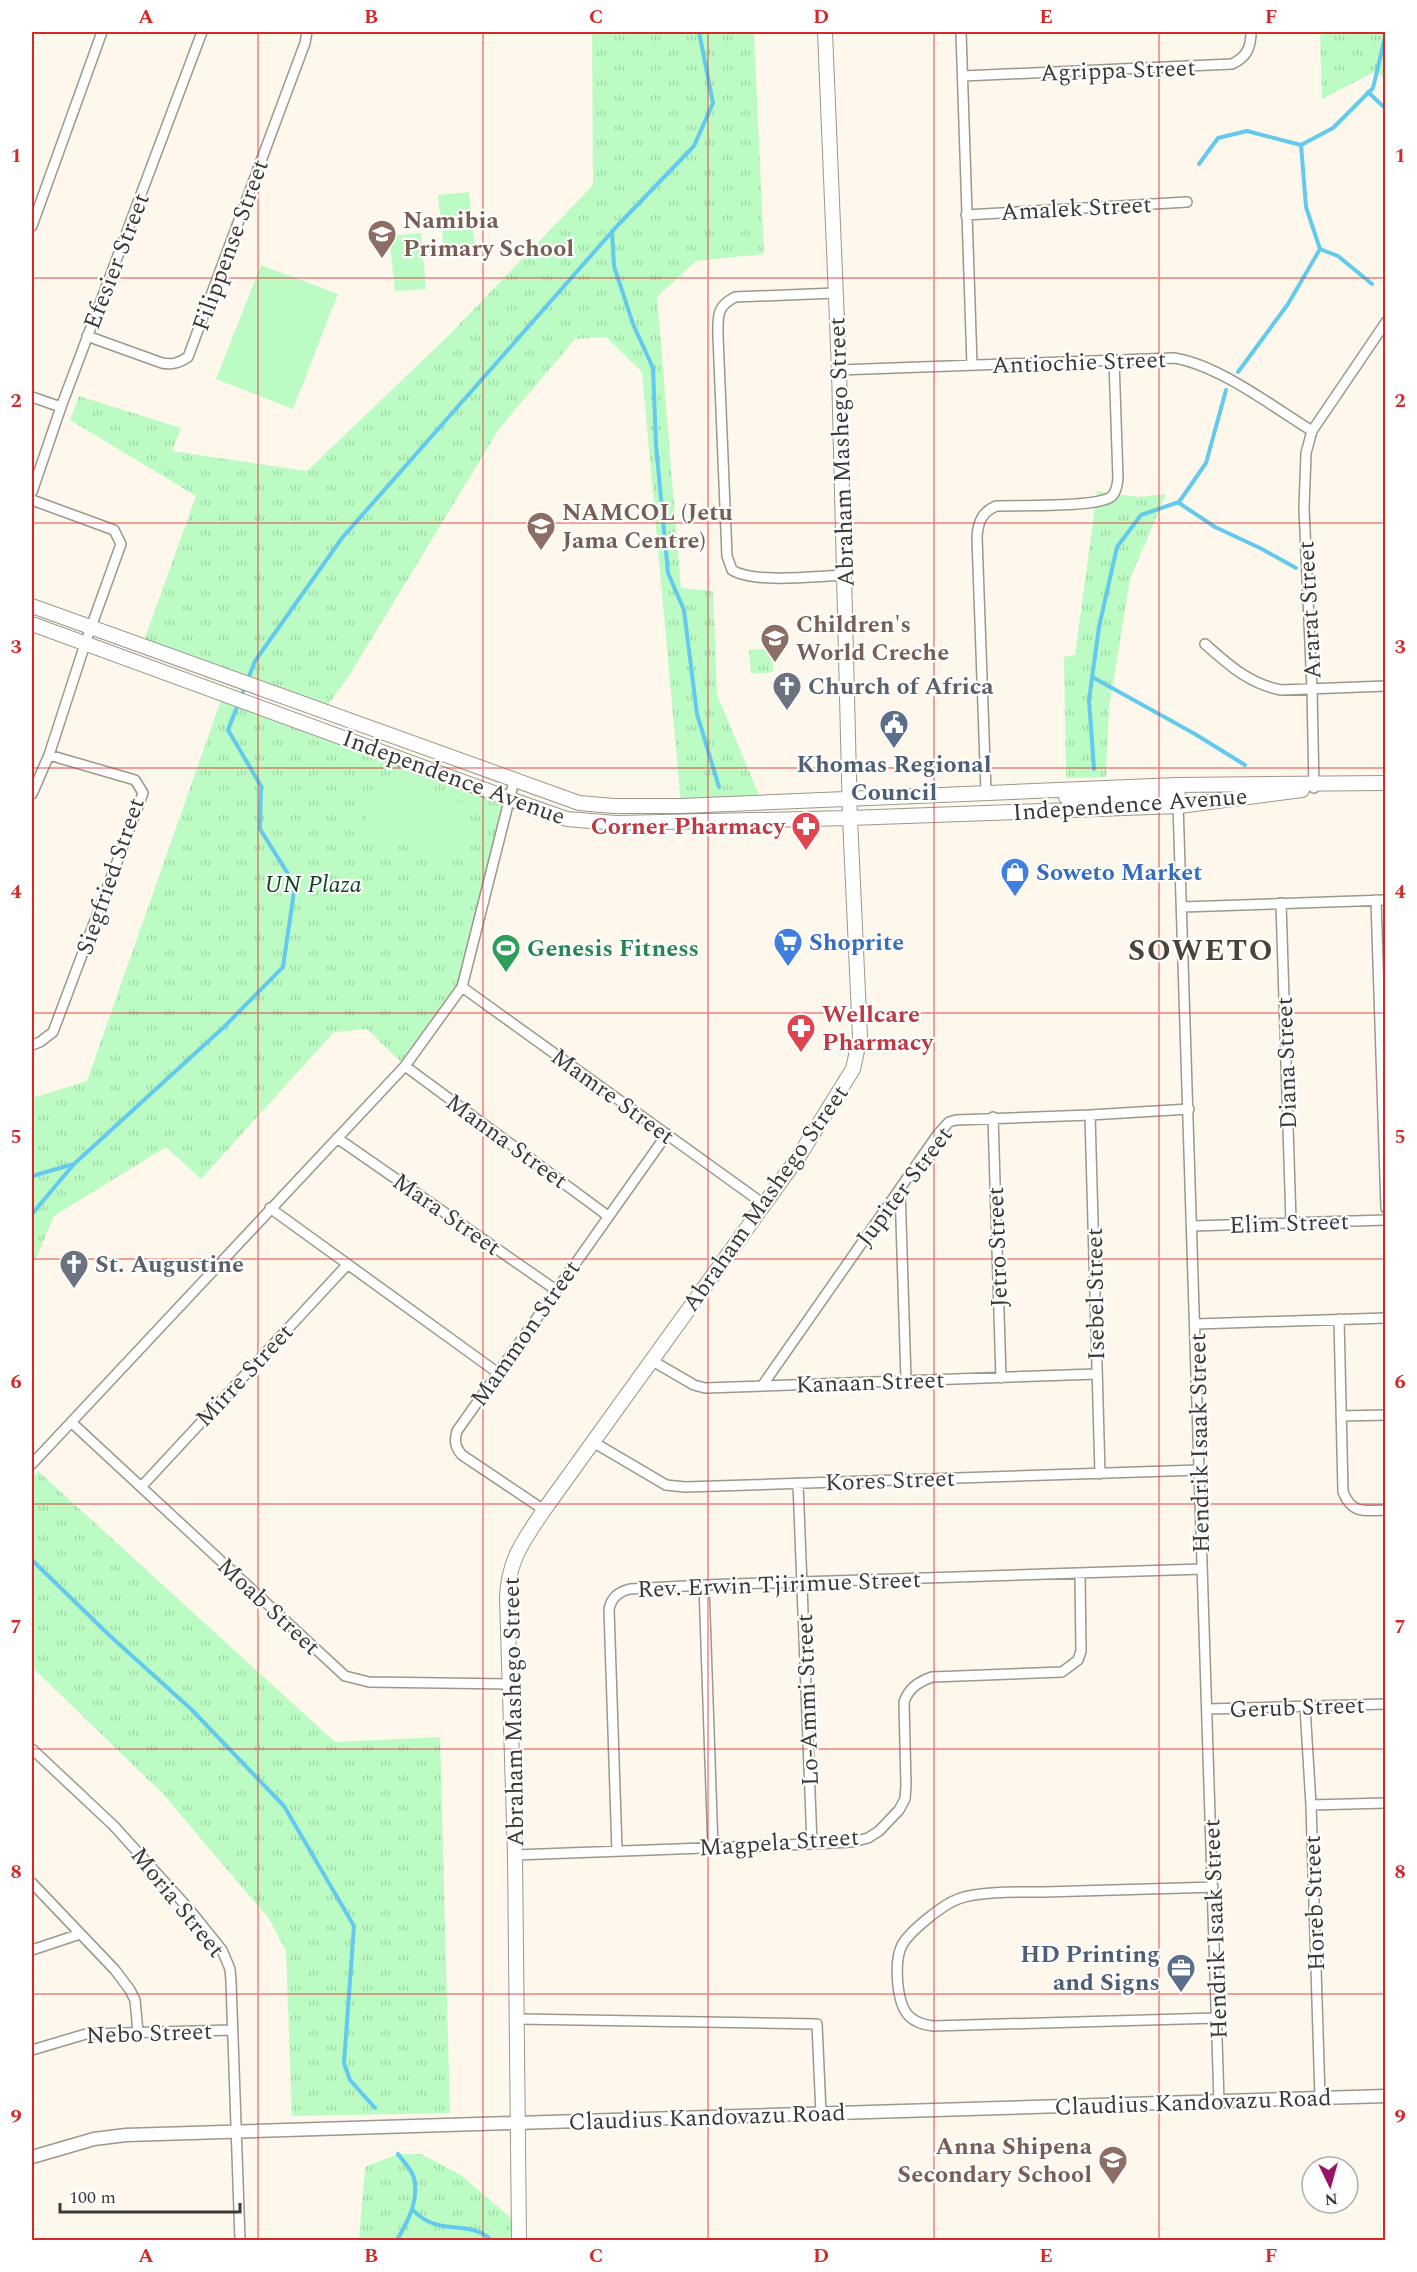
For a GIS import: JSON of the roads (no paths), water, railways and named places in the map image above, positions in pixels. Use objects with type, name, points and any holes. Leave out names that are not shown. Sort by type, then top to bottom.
[{"type":"main road","name":"Abraham Mashego Street","points":[[519,2241],[515,1855],[507,1598],[509,1576],[515,1553],[651,1359],[799,1156],[853,1070],[860,1037],[850,818],[839,370],[825,32]]},
{"type":"main road","name":"Independence Avenue","points":[[32,606],[579,803],[614,806],[693,806],[986,792],[1083,798],[1178,795],[1318,785]]},
{"type":"main road","name":"Independence Avenue","points":[[32,624],[510,799],[581,822],[850,818],[1318,785],[1386,783]]},
{"type":"street","points":[[32,226],[102,32]]},
{"type":"street","name":"Efesier Street","points":[[32,492],[87,336],[202,32]]},
{"type":"street","name":"Filippense Street","points":[[87,336],[162,363],[181,362],[188,357],[305,43],[306,32]]},
{"type":"street","points":[[961,32],[972,365]]},
{"type":"street","name":"Agrippa Street","points":[[963,76],[1232,64],[1246,56],[1251,32]]},
{"type":"street","name":"Amalek Street","points":[[966,215],[1186,202]]},
{"type":"street","points":[[836,293],[735,297],[720,309],[718,336],[727,556],[732,570],[740,575],[758,578],[845,575]]},
{"type":"street","points":[[1312,431],[1386,322]]},
{"type":"street","name":"Antiochie Street","points":[[839,370],[1162,358],[1192,362],[1225,377],[1312,431]]},
{"type":"street","points":[[986,792],[977,537],[979,523],[985,512],[996,506],[1097,503],[1113,496],[1117,489],[1118,479],[1114,360]]},
{"type":"street","points":[[32,397],[61,407]]},
{"type":"street","name":"Ararat Street","points":[[1312,431],[1306,453],[1304,479],[1318,785]]},
{"type":"street","points":[[32,500],[114,530],[121,540],[49,755],[32,794]]},
{"type":"street","points":[[1205,645],[1252,682],[1281,690],[1386,686]]},
{"type":"street","name":"Siegfried Street","points":[[32,1045],[53,1032],[143,793],[135,780],[49,755]]},
{"type":"street","points":[[32,1464],[405,1066],[462,987],[514,781]]},
{"type":"street","name":"Hendrik Isaak Street","points":[[1178,795],[1219,2102]]},
{"type":"street","points":[[1182,907],[1381,900],[1386,1208]]},
{"type":"street","name":"Diana Street","points":[[1281,903],[1291,1222]]},
{"type":"street","name":"Mamre Street","points":[[462,987],[765,1205]]},
{"type":"street","name":"Manna Street","points":[[405,1066],[608,1216]]},
{"type":"street","name":"Jupiter Street","points":[[762,1386],[900,1187],[949,1122],[993,1117],[1090,1115],[1189,1109]]},
{"type":"street","name":"Isebel Street","points":[[1090,1115],[1100,1474]]},
{"type":"street","name":"Jetro Street","points":[[993,1117],[1001,1378]]},
{"type":"street","name":"Mammon Street","points":[[544,1510],[462,1455],[454,1440],[460,1425],[667,1134]]},
{"type":"street","name":"Mara Street","points":[[337,1138],[556,1290]]},
{"type":"street","points":[[900,1187],[906,1380]]},
{"type":"street","points":[[270,1208],[498,1374]]},
{"type":"street","name":"Elim Street","points":[[1193,1226],[1386,1220]]},
{"type":"street","name":"Mirre Street","points":[[141,1486],[347,1264]]},
{"type":"street","points":[[1196,1324],[1386,1318]]},
{"type":"street","points":[[1339,1319],[1343,1492],[1346,1501],[1352,1507],[1361,1510],[1386,1510]]},
{"type":"street","name":"Kanaan Street","points":[[651,1359],[700,1387],[1096,1374]]},
{"type":"street","points":[[1341,1416],[1386,1415]]},
{"type":"street","name":"Moab Street","points":[[71,1422],[345,1676],[369,1682],[510,1683]]},
{"type":"street","name":"Kores Street","points":[[593,1442],[666,1485],[675,1486],[1200,1470]]},
{"type":"street","name":"Lo-Ammi Street","points":[[798,1483],[812,1844]]},
{"type":"street","name":"Rev. Erwin Tjirimue Street","points":[[617,1851],[609,1609],[611,1602],[621,1591],[704,1585],[1202,1569]]},
{"type":"street","name":"Magpela Street","points":[[515,1855],[812,1844],[852,1842],[868,1838],[879,1831],[899,1810],[905,1799],[904,1702],[907,1693],[921,1681],[932,1677],[1062,1672],[1078,1660],[1082,1641],[1080,1574]]},
{"type":"street","points":[[704,1585],[714,1848]]},
{"type":"street","name":"Gerub Street","points":[[1208,1709],[1386,1704]]},
{"type":"street","name":"Horeb Street","points":[[1305,1707],[1311,1805],[1320,2098]]},
{"type":"street","name":"Moria Street","points":[[32,1749],[114,1826],[189,1909],[222,1950],[230,1969],[240,2241]]},
{"type":"street","points":[[1311,1805],[1386,1803]]},
{"type":"street","points":[[32,1883],[116,1970],[135,2000],[138,2032]]},
{"type":"street","points":[[1213,1887],[998,1893],[958,1899],[914,1929],[901,1947],[897,1967],[902,2003],[908,2015],[920,2024],[933,2026],[1217,2018]]},
{"type":"street","points":[[32,1950],[80,1934]]},
{"type":"street","points":[[518,2019],[816,2024],[821,2113]]},
{"type":"street","name":"Nebo Street","points":[[32,2050],[86,2034],[232,2030]]},
{"type":"street","name":"Claudius Kandovazu Road","points":[[32,2157],[108,2137],[1386,2096]]},
{"type":"waterway","points":[[32,1214],[74,1164],[225,1026],[283,967],[295,885],[260,829],[261,786],[228,730],[255,661],[342,538],[618,225],[694,146],[713,103],[699,32]]},
{"type":"waterway","points":[[1199,164],[1218,138],[1247,131],[1301,145],[1333,128],[1373,88],[1386,33]]},
{"type":"waterway","points":[[1368,92],[1386,109]]},
{"type":"waterway","points":[[1301,145],[1306,207],[1320,249],[1338,256],[1372,284]]},
{"type":"waterway","points":[[612,231],[614,266],[633,324],[653,368],[656,445],[668,573],[684,610],[697,714],[719,787]]},
{"type":"waterway","points":[[1238,372],[1288,304],[1320,249]]},
{"type":"waterway","points":[[1094,769],[1089,700],[1099,627],[1117,547],[1141,515],[1179,502],[1206,463],[1226,390]]},
{"type":"waterway","points":[[1179,503],[1215,527],[1296,568]]},
{"type":"waterway","points":[[1094,678],[1195,734],[1245,765]]},
{"type":"waterway","points":[[32,1176],[74,1164]]},
{"type":"waterway","points":[[32,1560],[109,1635],[191,1709],[284,1806],[354,1926],[344,2063],[350,2080],[375,2108]]},
{"type":"waterway","points":[[397,2240],[412,2210],[415,2195],[414,2178],[398,2154]]},
{"type":"waterway","points":[[413,2210],[433,2223],[473,2230],[491,2240]]},
{"type":"place","name":"Namibia Primary School","points":[[382,260]]},
{"type":"place","name":"NAMCOL (Jetu Jama Centre)","points":[[541,552]]},
{"type":"place","name":"Children's World Creche","points":[[775,664]]},
{"type":"place","name":"Church of Africa","points":[[787,712]]},
{"type":"place","name":"Khomas Regional Council","points":[[894,750]]},
{"type":"place","name":"Corner Pharmacy","points":[[806,852]]},
{"type":"place","name":"Soweto Market","points":[[1015,898]]},
{"type":"place","name":"Shoprite","points":[[788,968]]},
{"type":"place","name":"Genesis Fitness","points":[[506,974]]},
{"type":"place","name":"Wellcare Pharmacy","points":[[801,1054]]},
{"type":"place","name":"St. Augustine","points":[[74,1290]]},
{"type":"place","name":"HD Printing and Signs","points":[[1181,1994]]},
{"type":"place","name":"Anna Shipena Secondary School","points":[[1113,2186]]},
{"type":"district","name":"SOWETO","points":[[1201,950]]},
{"type":"park label","name":"UN Plaza","points":[[313,884]]}]
